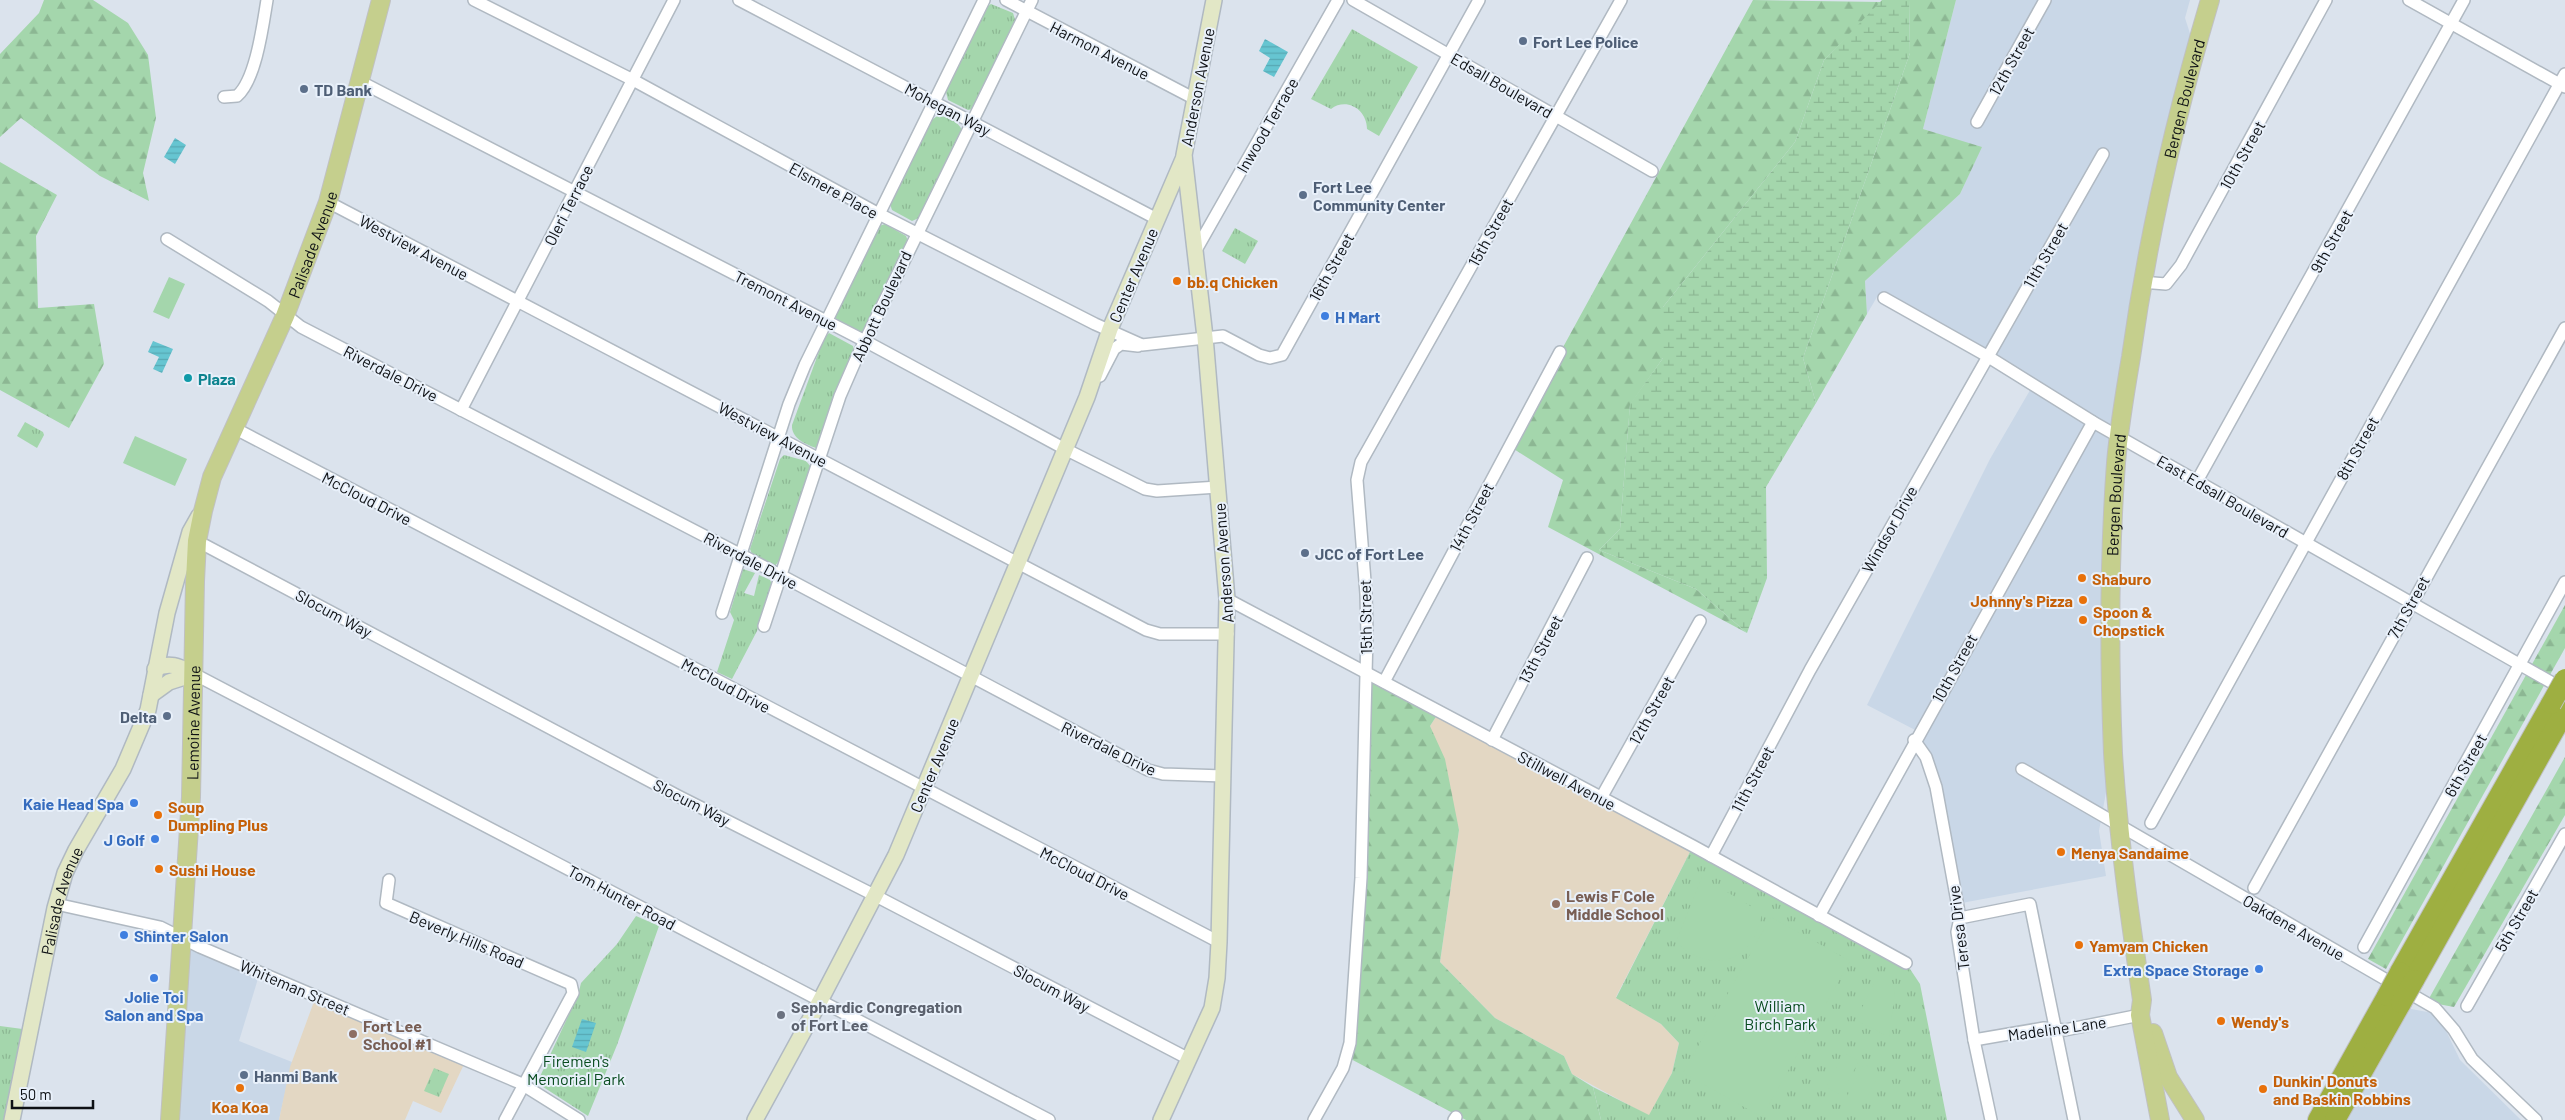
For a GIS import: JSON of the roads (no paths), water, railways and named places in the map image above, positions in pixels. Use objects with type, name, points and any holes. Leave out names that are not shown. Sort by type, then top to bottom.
[{"type":"highway","points":[[2335,1120],[2407,976],[2560,709],[2565,679]]},
{"type":"highway","points":[[2318,1120],[2394,1000]]},
{"type":"main road","name":"Palisade Avenue","points":[[212,477],[284,316],[328,202],[381,0]]},
{"type":"main road","name":"Anderson Avenue","points":[[1161,1120],[1212,1008],[1217,978],[1219,942],[1228,634],[1227,599],[1196,250],[1184,155],[1214,0]]},
{"type":"main road","name":"Bergen Boulevard","points":[[2160,1120],[2141,1008],[2120,828],[2114,754],[2110,642],[2112,548],[2118,436],[2141,282],[2168,150],[2210,0]]},
{"type":"main road","name":"Center Avenue","points":[[755,1120],[896,855],[1087,397],[1110,329],[1184,155]]},
{"type":"main road","name":"Lemoine Avenue","points":[[170,1120],[192,797],[197,541],[212,477]]},
{"type":"main road","name":"Palisade Avenue","points":[[12,1120],[56,904],[76,850],[123,769],[136,740],[151,695],[163,630],[190,532],[203,511]]},
{"type":"main road","points":[[155,669],[164,664],[178,666],[194,674]]},
{"type":"main road","points":[[151,695],[168,682],[194,674]]},
{"type":"main road","name":"Bergen Boulevard","points":[[2141,1008],[2148,1012],[2158,1050],[2168,1077],[2195,1120]]},
{"type":"street","points":[[224,98],[237,96],[246,82],[255,58],[267,0]]},
{"type":"street","name":"Elsmere Place","points":[[474,0],[633,80],[879,214],[1095,324],[1110,329],[1142,345]]},
{"type":"street","name":"Oleri Terrace","points":[[461,410],[674,0]]},
{"type":"street","name":"Mohegan Way","points":[[739,0],[1157,219]]},
{"type":"street","points":[[722,613],[779,437],[805,365],[984,0]]},
{"type":"street","name":"Harmon Avenue","points":[[1006,0],[1196,99]]},
{"type":"street","name":"Abbott Boulevard","points":[[764,626],[840,396],[916,233],[1032,0]]},
{"type":"street","name":"Inwood Terrace","points":[[1196,250],[1338,0]]},
{"type":"street","name":"Edsall Boulevard","points":[[1353,0],[1652,171]]},
{"type":"street","name":"16th Street","points":[[1204,337],[1224,336],[1259,355],[1270,358],[1282,355],[1479,0]]},
{"type":"street","name":"15th Street","points":[[1315,1117],[1343,1068],[1350,1043],[1361,878],[1366,594],[1357,480],[1362,462],[1621,0]]},
{"type":"street","name":"12th Street","points":[[1977,122],[2045,0]]},
{"type":"street","name":"10th Street","points":[[2141,282],[2166,284],[2181,265],[2326,0]]},
{"type":"street","points":[[2409,0],[2563,82]]},
{"type":"street","name":"9th Street","points":[[2197,481],[2464,0]]},
{"type":"street","name":"Tremont Avenue","points":[[359,81],[865,341],[1065,449],[1145,489],[1158,491],[1218,487]]},
{"type":"street","name":"8th Street","points":[[2151,822],[2304,542],[2563,82]]},
{"type":"street","name":"11th Street","points":[[1987,356],[2103,154]]},
{"type":"street","name":"Westview Avenue","points":[[328,202],[1146,630],[1160,634],[1228,634]]},
{"type":"street","name":"Riverdale Drive","points":[[167,239],[268,301],[284,316],[1148,770],[1162,774],[1224,776]]},
{"type":"street","name":"East Edsall Boulevard","points":[[1884,298],[1987,356],[2093,422],[2565,689]]},
{"type":"street","name":"7th Street","points":[[2254,888],[2411,602],[2565,328]]},
{"type":"street","points":[[1142,345],[1204,337]]},
{"type":"street","name":"Center Avenue","points":[[1087,397],[1114,348],[1121,344],[1142,345]]},
{"type":"street","name":"14th Street","points":[[1384,682],[1560,352]]},
{"type":"street","name":"Windsor Drive","points":[[1793,702],[1987,356]]},
{"type":"street","name":"10th Street","points":[[1819,916],[1914,740],[2093,422]]},
{"type":"street","name":"McCloud Drive","points":[[234,428],[1219,942]]},
{"type":"street","name":"Slocum Way","points":[[197,541],[678,796],[874,895],[1189,1059]]},
{"type":"street","name":"13th Street","points":[[1492,740],[1587,558]]},
{"type":"street","name":"6th Street","points":[[2364,947],[2565,582]]},
{"type":"street","name":"Stillwell Avenue","points":[[1227,599],[1711,856],[1906,964]]},
{"type":"street","name":"12th Street","points":[[1601,798],[1700,621]]},
{"type":"street","name":"Tom Hunter Road","points":[[194,674],[1049,1120]]},
{"type":"street","name":"11th Street","points":[[1711,856],[1793,702]]},
{"type":"street","name":"Teresa Drive","points":[[1914,740],[1926,757],[1936,787],[1960,918],[1957,932],[1974,1040],[1991,1120]]},
{"type":"street","name":"Oakdene Avenue","points":[[2022,770],[2435,1008],[2454,1030],[2472,1059],[2536,1120]]},
{"type":"street","name":"5th Street","points":[[2468,1006],[2565,834]]},
{"type":"street","name":"Beverly Hills Road","points":[[389,880],[386,903],[571,984],[573,993],[524,1085]]},
{"type":"street","name":"Whiteman Street","points":[[56,904],[160,927],[524,1085],[579,1120]]},
{"type":"street","points":[[1960,918],[2030,904],[2074,1120]]},
{"type":"street","name":"Madeline Lane","points":[[1974,1040],[2044,1028],[2065,1030],[2141,1008]]},
{"type":"street","points":[[505,1120],[524,1085]]},
{"type":"water","points":[[1265,39],[1288,52],[1274,77],[1263,71],[1270,58],[1259,51]]},
{"type":"water","points":[[175,138],[186,145],[175,164],[164,157]]},
{"type":"water","points":[[153,341],[173,349],[162,373],[153,369],[159,357],[148,352]]},
{"type":"water","points":[[582,1019],[596,1023],[586,1052],[572,1047]]},
{"type":"place","name":"Fort Lee Police","points":[[1523,41]]},
{"type":"place","name":"TD Bank","points":[[304,89]]},
{"type":"place","name":"Fort Lee Community Center","points":[[1303,195]]},
{"type":"place","name":"bb.q Chicken","points":[[1177,281]]},
{"type":"place","name":"H Mart","points":[[1325,316]]},
{"type":"place","name":"Plaza","points":[[188,378]]},
{"type":"place","name":"JCC of Fort Lee","points":[[1305,553]]},
{"type":"place","name":"Shaburo","points":[[2082,578]]},
{"type":"place","name":"Johnny's Pizza","points":[[2083,600]]},
{"type":"place","name":"Spoon & Chopstick","points":[[2083,620]]},
{"type":"place","name":"Delta","points":[[167,716]]},
{"type":"place","name":"Kaie Head Spa","points":[[134,803]]},
{"type":"place","name":"Soup Dumpling Plus","points":[[158,815]]},
{"type":"place","name":"J Golf","points":[[155,839]]},
{"type":"place","name":"Menya Sandaime","points":[[2061,852]]},
{"type":"place","name":"Sushi House","points":[[159,869]]},
{"type":"place","name":"Lewis F Cole Middle School","points":[[1556,904]]},
{"type":"place","name":"Shinter Salon","points":[[124,935]]},
{"type":"place","name":"Yamyam Chicken","points":[[2079,945]]},
{"type":"place","name":"Extra Space Storage","points":[[2259,969]]},
{"type":"place","name":"Jolie Toi Salon and Spa","points":[[154,978]]},
{"type":"place","name":"Sephardic Congregation of Fort Lee","points":[[781,1015]]},
{"type":"place","name":"Wendy's","points":[[2221,1021]]},
{"type":"place","name":"Fort Lee School #1","points":[[353,1034]]},
{"type":"place","name":"Hanmi Bank","points":[[244,1075]]},
{"type":"place","name":"Koa Koa","points":[[240,1088]]},
{"type":"place","name":"Dunkin' Donuts and Baskin Robbins","points":[[2263,1089]]},
{"type":"park label","name":"William Birch Park","points":[[1780,1014]]},
{"type":"park label","name":"Firemen's Memorial Park","points":[[576,1069]]}]
